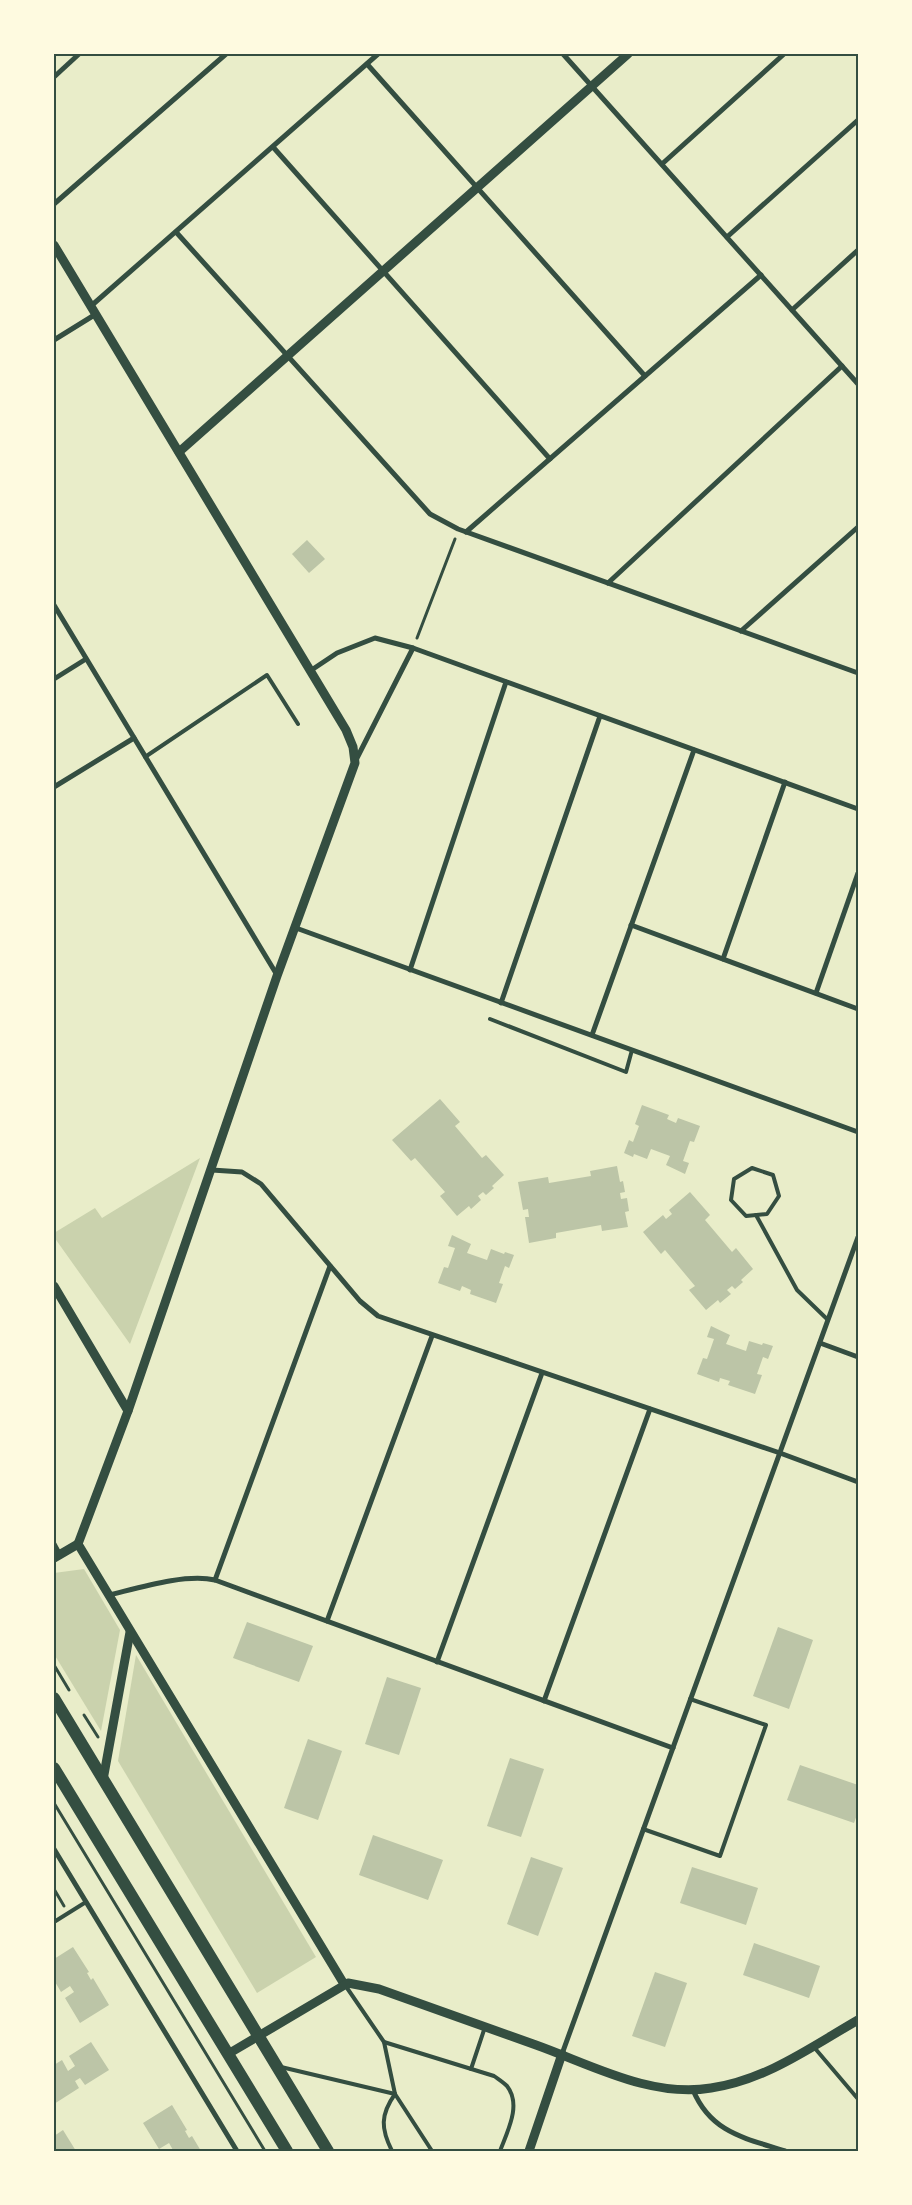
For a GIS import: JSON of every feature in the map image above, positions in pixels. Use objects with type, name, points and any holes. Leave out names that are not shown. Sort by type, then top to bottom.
[{"type":"main road","points":[[54,1698],[328,2151]]},
{"type":"main road","points":[[54,1768],[287,2151]]},
{"type":"street","points":[[54,77],[79,54]]},
{"type":"street","points":[[54,204],[226,54]]},
{"type":"street","points":[[54,340],[94,310],[176,232],[378,54]]},
{"type":"street","points":[[563,54],[858,384]]},
{"type":"street","points":[[179,452],[628,54]]},
{"type":"street","points":[[662,164],[784,54]]},
{"type":"street","points":[[367,64],[645,376]]},
{"type":"street","points":[[727,236],[858,120]]},
{"type":"street","points":[[273,146],[550,459]]},
{"type":"street","points":[[176,232],[430,514],[466,532],[858,673]]},
{"type":"street","points":[[54,244],[346,730],[353,747],[355,763]]},
{"type":"street","points":[[792,310],[858,250]]},
{"type":"street","points":[[466,532],[761,275]]},
{"type":"street","points":[[608,583],[842,366]]},
{"type":"street","points":[[740,631],[858,527]]},
{"type":"street","points":[[54,605],[277,976]]},
{"type":"street","points":[[310,671],[337,654],[375,638],[413,648],[858,809]]},
{"type":"street","points":[[54,1544],[57,1557],[78,1544],[128,1411],[277,976],[355,763],[413,648]]},
{"type":"street","points":[[54,679],[86,659]]},
{"type":"street","points":[[410,970],[506,682]]},
{"type":"street","points":[[501,1003],[600,716]]},
{"type":"street","points":[[54,787],[134,738]]},
{"type":"street","points":[[592,1036],[694,750]]},
{"type":"street","points":[[722,959],[785,782]]},
{"type":"street","points":[[816,993],[858,873]]},
{"type":"street","points":[[631,925],[858,1009]]},
{"type":"street","points":[[296,928],[858,1132]]},
{"type":"street","points":[[212,1170],[242,1172],[255,1179],[267,1189],[368,1309],[391,1322],[780,1453],[858,1482]]},
{"type":"street","points":[[530,2151],[562,2054],[828,1320],[857,1246],[858,1237]]},
{"type":"street","points":[[214,1580],[330,1266]]},
{"type":"street","points":[[54,1286],[128,1411]]},
{"type":"street","points":[[327,1621],[432,1336]]},
{"type":"street","points":[[820,1343],[858,1357]]},
{"type":"street","points":[[437,1662],[542,1373]]},
{"type":"street","points":[[544,1701],[650,1409]]},
{"type":"street","points":[[78,1544],[344,1984]]},
{"type":"street","points":[[109,1596],[143,1586],[202,1577],[214,1580],[673,1748]]},
{"type":"street","points":[[103,1780],[130,1632]]},
{"type":"street","points":[[54,1849],[237,2151]]},
{"type":"street","points":[[228,2054],[344,1984],[354,1983],[379,1989],[633,2081],[663,2088],[710,2089],[745,2080],[767,2072],[858,2020]]},
{"type":"street","points":[[693,2090],[703,2110],[720,2126],[732,2133],[785,2151]]},
{"type":"lane","points":[[145,757],[267,675],[298,724]]},
{"type":"lane","points":[[490,1019],[626,1072],[632,1050]]},
{"type":"lane","points":[[752,1168],[773,1175],[779,1196],[767,1214],[756,1215],[746,1216],[731,1200],[734,1179],[752,1168]]},
{"type":"lane","points":[[756,1215],[797,1290],[828,1320]]},
{"type":"lane","points":[[643,1829],[720,1856],[766,1725],[690,1699]]},
{"type":"lane","points":[[54,1922],[86,1902]]},
{"type":"lane","points":[[344,1984],[384,2042],[395,2094],[432,2151]]},
{"type":"lane","points":[[471,2069],[485,2027]]},
{"type":"lane","points":[[384,2042],[494,2076],[507,2086],[514,2101],[512,2118],[500,2151]]},
{"type":"lane","points":[[813,2046],[858,2099]]},
{"type":"lane","points":[[275,2066],[296,2069],[395,2094]]},
{"type":"lane","points":[[392,2151],[385,2138],[383,2121],[386,2106],[395,2094]]},
{"type":"path","points":[[413,648],[458,529]]},
{"type":"path","points":[[54,1803],[265,2151]]},
{"type":"path","points":[[54,1889],[69,1912]]},
{"type":"green space","points":[[200,1158],[130,1344],[54,1237],[54,1233],[95,1208],[102,1218]]},
{"type":"green space","points":[[84,1569],[120,1630],[101,1731],[54,1654],[54,1573]]},
{"type":"green space","points":[[136,1655],[316,1957],[257,1993],[118,1761]]},
{"type":"building","points":[[307,540],[325,559],[309,573],[292,554]]},
{"type":"building","points":[[440,1099],[460,1122],[455,1126],[482,1158],[486,1155],[504,1175],[492,1186],[494,1188],[486,1195],[483,1192],[478,1196],[481,1200],[471,1209],[469,1206],[457,1216],[440,1196],[445,1192],[415,1158],[411,1161],[392,1140]]},
{"type":"building","points":[[642,1105],[669,1115],[667,1119],[676,1123],[678,1118],[700,1126],[694,1142],[690,1141],[683,1161],[689,1163],[685,1174],[666,1165],[670,1156],[651,1149],[647,1159],[634,1154],[633,1157],[624,1153],[629,1140],[633,1142],[639,1126],[635,1124]]},
{"type":"building","points":[[617,1166],[620,1182],[623,1181],[625,1192],[620,1193],[621,1199],[627,1198],[629,1211],[625,1212],[628,1227],[602,1231],[601,1225],[556,1233],[556,1238],[529,1243],[525,1217],[529,1217],[528,1209],[523,1210],[518,1182],[548,1177],[549,1183],[591,1176],[590,1171]]},
{"type":"building","points":[[690,1192],[710,1215],[705,1220],[732,1252],[736,1248],[753,1269],[741,1280],[743,1282],[735,1289],[732,1286],[727,1290],[731,1294],[720,1303],[718,1300],[706,1310],[689,1290],[695,1286],[665,1250],[661,1254],[643,1232],[663,1215],[666,1219],[672,1214],[669,1210]]},
{"type":"building","points":[[452,1235],[471,1244],[467,1253],[487,1260],[491,1249],[504,1254],[505,1252],[514,1255],[509,1268],[505,1266],[499,1283],[503,1284],[496,1303],[470,1294],[471,1290],[462,1286],[460,1291],[438,1283],[444,1267],[448,1268],[455,1248],[448,1246]]},
{"type":"building","points":[[711,1326],[730,1335],[726,1344],[746,1351],[749,1341],[773,1346],[768,1359],[763,1357],[757,1374],[762,1375],[755,1394],[728,1385],[730,1381],[720,1378],[719,1382],[697,1374],[703,1358],[707,1359],[714,1339],[707,1337]]},
{"type":"building","points":[[247,1622],[313,1646],[299,1682],[233,1658]]},
{"type":"building","points":[[778,1627],[813,1640],[789,1709],[753,1696]]},
{"type":"building","points":[[387,1677],[421,1688],[399,1755],[365,1744]]},
{"type":"building","points":[[308,1739],[342,1751],[318,1820],[284,1808]]},
{"type":"building","points":[[510,1758],[544,1769],[521,1837],[487,1826]]},
{"type":"building","points":[[800,1765],[858,1785],[858,1812],[854,1823],[787,1800]]},
{"type":"building","points":[[373,1835],[443,1860],[428,1900],[359,1875]]},
{"type":"building","points":[[531,1857],[563,1868],[538,1936],[507,1924]]},
{"type":"building","points":[[692,1867],[758,1888],[746,1925],[680,1903]]},
{"type":"building","points":[[754,1943],[820,1966],[809,1998],[743,1975]]},
{"type":"building","points":[[73,1947],[89,1972],[87,1973],[91,1980],[93,1978],[109,2005],[80,2023],[65,1998],[74,1992],[70,1986],[61,1992],[54,1980],[54,1959]]},
{"type":"building","points":[[655,1972],[687,1983],[665,2047],[632,2036]]},
{"type":"building","points":[[91,2042],[109,2070],[85,2085],[80,2078],[75,2081],[79,2088],[54,2104],[54,2065],[62,2060],[68,2071],[75,2066],[69,2056]]},
{"type":"building","points":[[172,2105],[187,2130],[185,2131],[189,2138],[192,2136],[201,2151],[170,2151],[173,2150],[169,2143],[159,2149],[143,2123]]},
{"type":"building","points":[[63,2130],[76,2151],[54,2151],[54,2136]]}]
